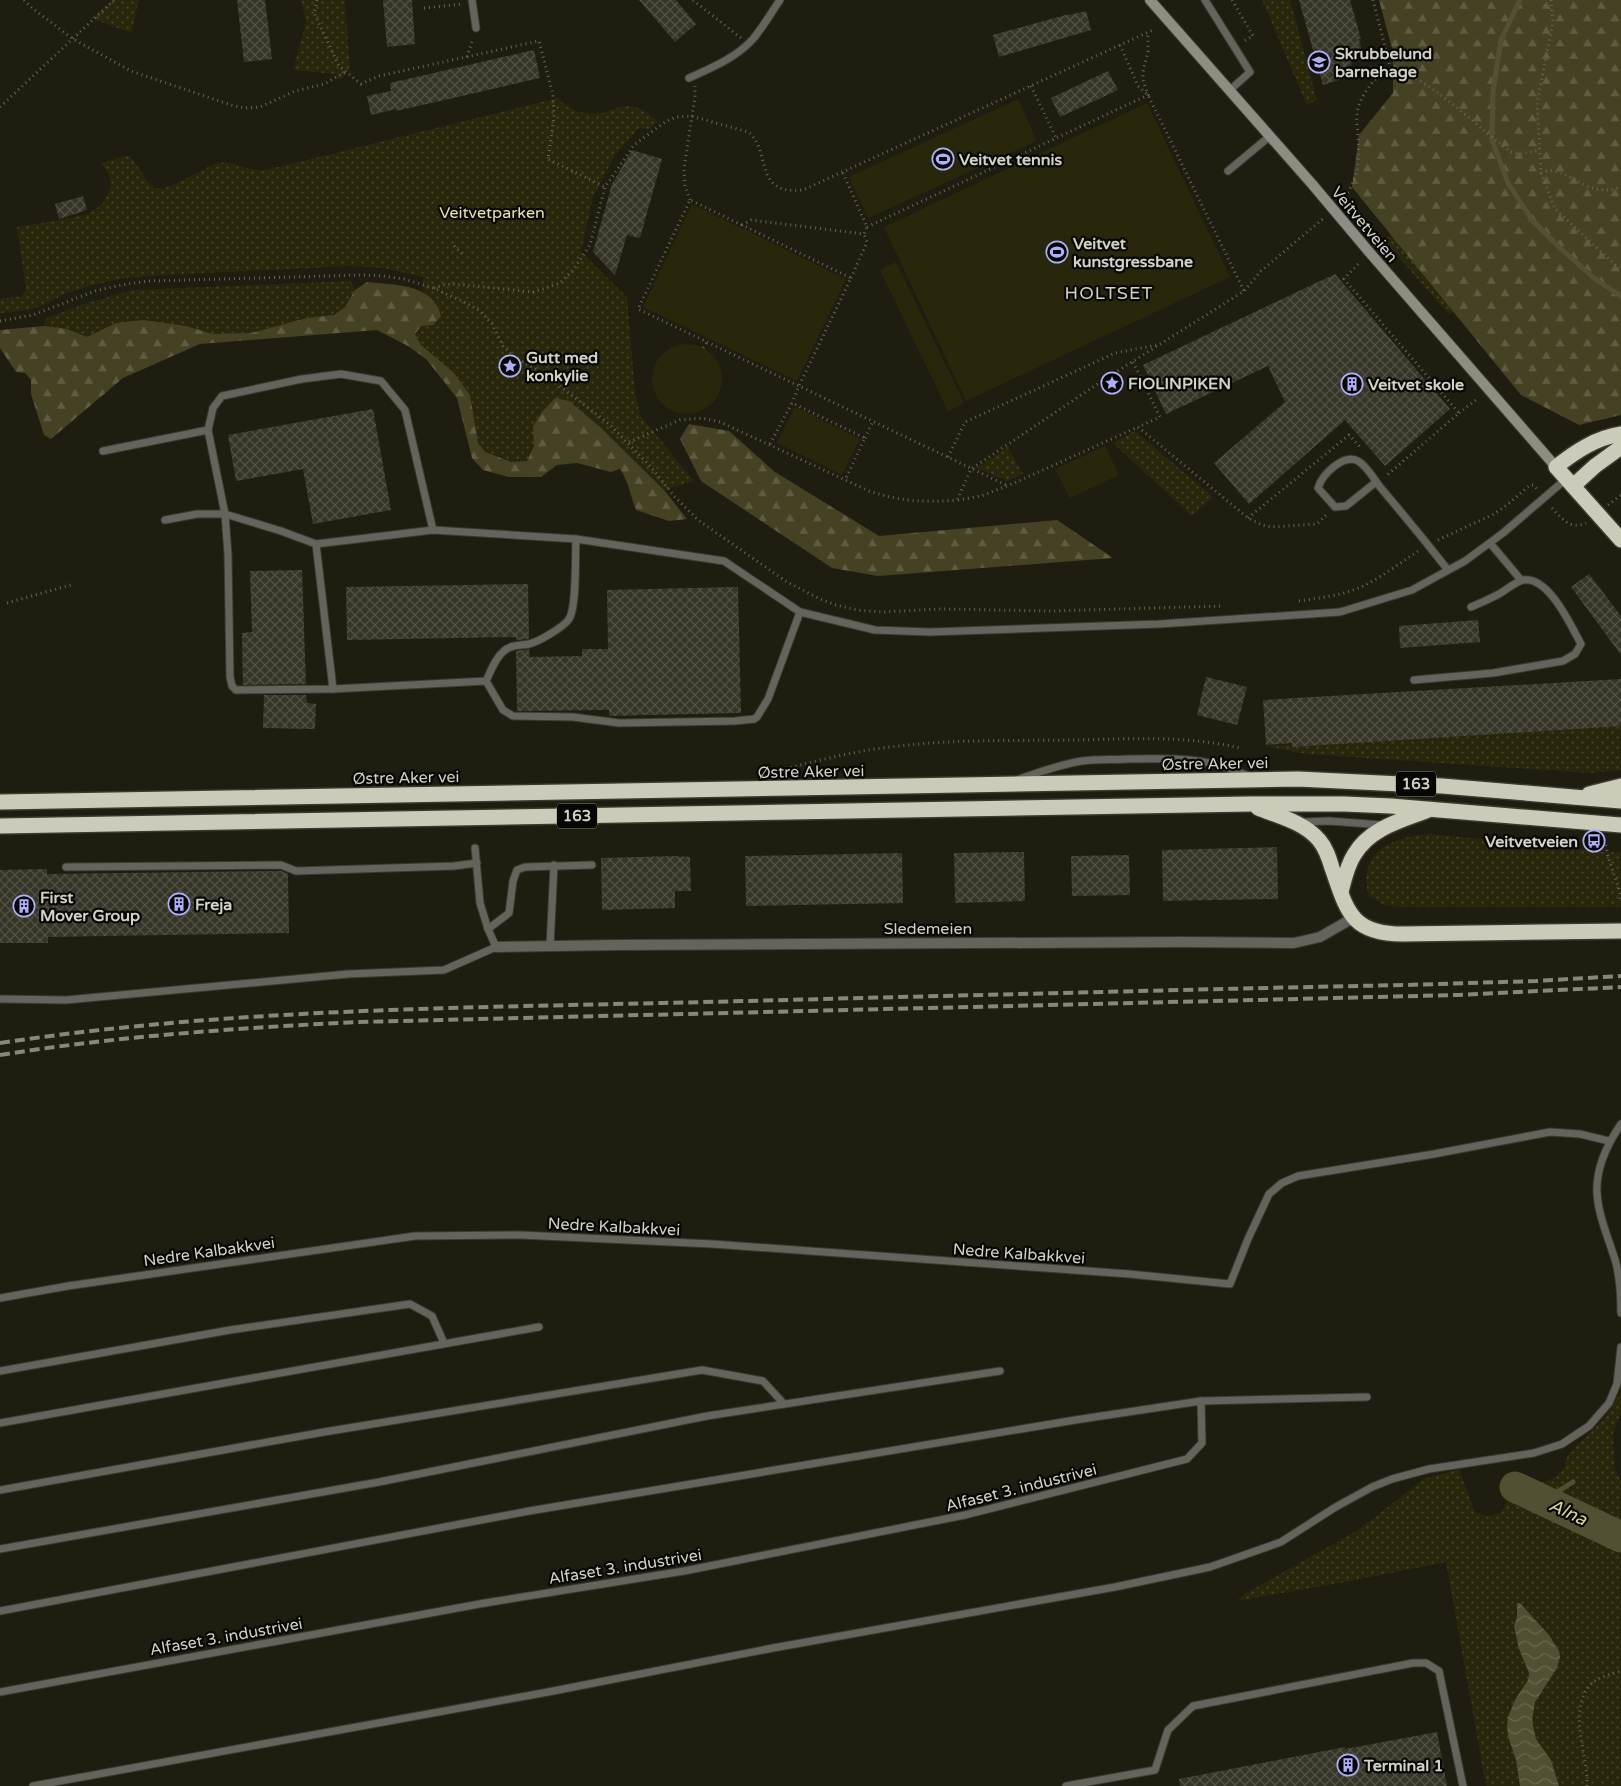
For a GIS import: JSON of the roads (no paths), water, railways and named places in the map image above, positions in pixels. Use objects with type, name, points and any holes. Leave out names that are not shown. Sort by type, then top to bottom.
[{"type":"highway","points":[[1566,477],[1585,446],[1610,436],[1621,434]]},
{"type":"highway","points":[[1566,477],[1595,466],[1621,447]]},
{"type":"highway","points":[[1566,477],[1621,540]]},
{"type":"highway","name":"Østre Aker vei","points":[[0,802],[1000,786],[1307,779],[1392,782],[1621,801]]},
{"type":"highway","name":"163","points":[[1576,798],[1621,786]]},
{"type":"highway","name":"163","points":[[1250,804],[1303,826],[1319,840],[1327,852],[1345,907],[1353,918]]},
{"type":"highway","name":"163","points":[[0,826],[1250,804],[1344,804],[1433,809],[1621,825]]},
{"type":"highway","name":"163","points":[[1341,892],[1353,856],[1365,840],[1387,826],[1433,809]]},
{"type":"highway","points":[[1353,918],[1368,928],[1389,934],[1621,931]]},
{"type":"street","name":"Veitvetveien","points":[[1150,0],[1566,477]]},
{"type":"street","name":"Sledemeien","points":[[496,947],[1171,942],[1294,943],[1320,937],[1353,918]]},
{"type":"lane","points":[[691,77],[722,63],[752,40],[780,0]]},
{"type":"lane","points":[[1204,0],[1250,72],[1230,90]]},
{"type":"lane","points":[[472,2],[476,28]]},
{"type":"lane","points":[[1228,171],[1270,136]]},
{"type":"lane","points":[[433,530],[405,410],[382,381],[341,374],[302,379],[231,393],[222,396],[213,408],[208,430],[225,514],[228,555],[230,677],[232,686],[236,690],[333,690],[486,681]]},
{"type":"lane","points":[[104,451],[208,430]]},
{"type":"lane","points":[[1376,482],[1346,506],[1335,506],[1318,488],[1320,481],[1342,460],[1352,459],[1360,462],[1448,570]]},
{"type":"lane","points":[[165,520],[197,514],[225,514],[281,530],[316,544],[433,530],[576,539],[724,561],[800,612],[875,630],[930,632],[1159,624],[1340,612],[1412,590],[1465,561],[1490,543],[1566,477]]},
{"type":"lane","points":[[486,681],[499,656],[505,650],[516,644],[529,644],[557,629],[569,619],[573,603],[576,539]]},
{"type":"lane","points":[[1490,543],[1521,580]]},
{"type":"lane","points":[[316,544],[333,690]]},
{"type":"lane","points":[[1414,680],[1493,674],[1563,661],[1575,654],[1581,644],[1565,616],[1541,584],[1521,580],[1497,595],[1471,607]]},
{"type":"lane","points":[[486,681],[503,710],[513,716],[573,717],[619,723],[754,719],[758,717],[768,699],[800,612]]},
{"type":"lane","points":[[1000,786],[1058,766],[1083,761],[1172,758],[1205,761],[1232,768],[1255,780]]},
{"type":"lane","points":[[1294,822],[1328,821],[1387,826]]},
{"type":"lane","points":[[0,999],[66,1000],[338,974],[444,970],[496,947],[480,903],[475,848]]},
{"type":"lane","points":[[66,867],[282,865],[296,870],[454,866],[477,863]]},
{"type":"lane","points":[[488,929],[509,913],[513,881],[517,870],[525,867],[592,865]]},
{"type":"lane","points":[[550,946],[554,866]]},
{"type":"lane","points":[[1621,1124],[1610,1141],[1601,1164],[1597,1191],[1602,1221],[1619,1277],[1621,1313]]},
{"type":"lane","name":"Nedre Kalbakkvei","points":[[0,1298],[124,1277],[415,1236],[520,1235],[712,1244],[1129,1274],[1230,1284],[1268,1194],[1282,1183],[1298,1176],[1434,1154],[1550,1132],[1580,1134],[1610,1141]]},
{"type":"lane","points":[[0,1372],[230,1330],[410,1304],[432,1316],[444,1343]]},
{"type":"lane","points":[[0,1423],[538,1327]]},
{"type":"lane","points":[[33,1786],[548,1692],[773,1648],[1116,1587],[1210,1567],[1281,1542],[1334,1508],[1372,1487],[1392,1479],[1429,1469],[1534,1453],[1562,1444],[1589,1426],[1609,1403],[1617,1384],[1621,1347]]},
{"type":"lane","points":[[0,1490],[314,1433],[702,1370],[763,1381],[784,1404]]},
{"type":"lane","points":[[0,1549],[379,1482],[707,1416],[1000,1371]]},
{"type":"lane","points":[[0,1611],[529,1512],[1075,1420],[1201,1401],[1367,1397]]},
{"type":"lane","name":"Alfaset 3. industrivei","points":[[0,1692],[485,1602],[684,1572],[964,1516],[1187,1460],[1202,1443],[1201,1401]]},
{"type":"lane","points":[[1066,1786],[1155,1770],[1168,1730],[1193,1706],[1413,1663],[1426,1663],[1440,1671],[1463,1786]]},
{"type":"water","points":[[1517,1603],[1520,1603],[1549,1635],[1559,1651],[1560,1657],[1557,1668],[1535,1702],[1532,1721],[1536,1739],[1551,1760],[1559,1786],[1520,1786],[1516,1760],[1508,1736],[1508,1717],[1515,1700],[1528,1680],[1529,1673],[1519,1649],[1514,1626],[1517,1617]]},
{"type":"waterway","points":[[1520,0],[1501,40],[1493,91],[1492,140],[1508,183],[1532,220],[1595,279],[1621,296]]},
{"type":"waterway","points":[[1538,1498],[1554,1494],[1573,1482]]},
{"type":"waterway","name":"Alna","points":[[1515,1487],[1621,1537]]},
{"type":"railway","points":[[0,1043],[165,1024],[331,1012],[1405,985],[1621,976]]},
{"type":"railway","points":[[0,1055],[45,1048],[179,1034],[358,1022],[1458,995],[1621,987]]},
{"type":"place","name":"Skrubbelund barnehage","points":[[1319,62]]},
{"type":"place","name":"Veitvet tennis","points":[[943,159]]},
{"type":"place","name":"Veitvet kunstgressbane","points":[[1057,252]]},
{"type":"place","name":"Gutt med konkylie","points":[[510,366]]},
{"type":"place","name":"FIOLINPIKEN","points":[[1112,383]]},
{"type":"place","name":"Veitvet skole","points":[[1352,384]]},
{"type":"place","name":"Veitvetveien","points":[[1594,841]]},
{"type":"place","name":"Freja","points":[[179,904]]},
{"type":"place","name":"First Mover Group","points":[[24,906]]},
{"type":"place","name":"Terminal 1","points":[[1348,1765]]},
{"type":"district","name":"HOLTSET","points":[[1109,293]]},
{"type":"park label","name":"Veitvetparken","points":[[492,212]]}]
